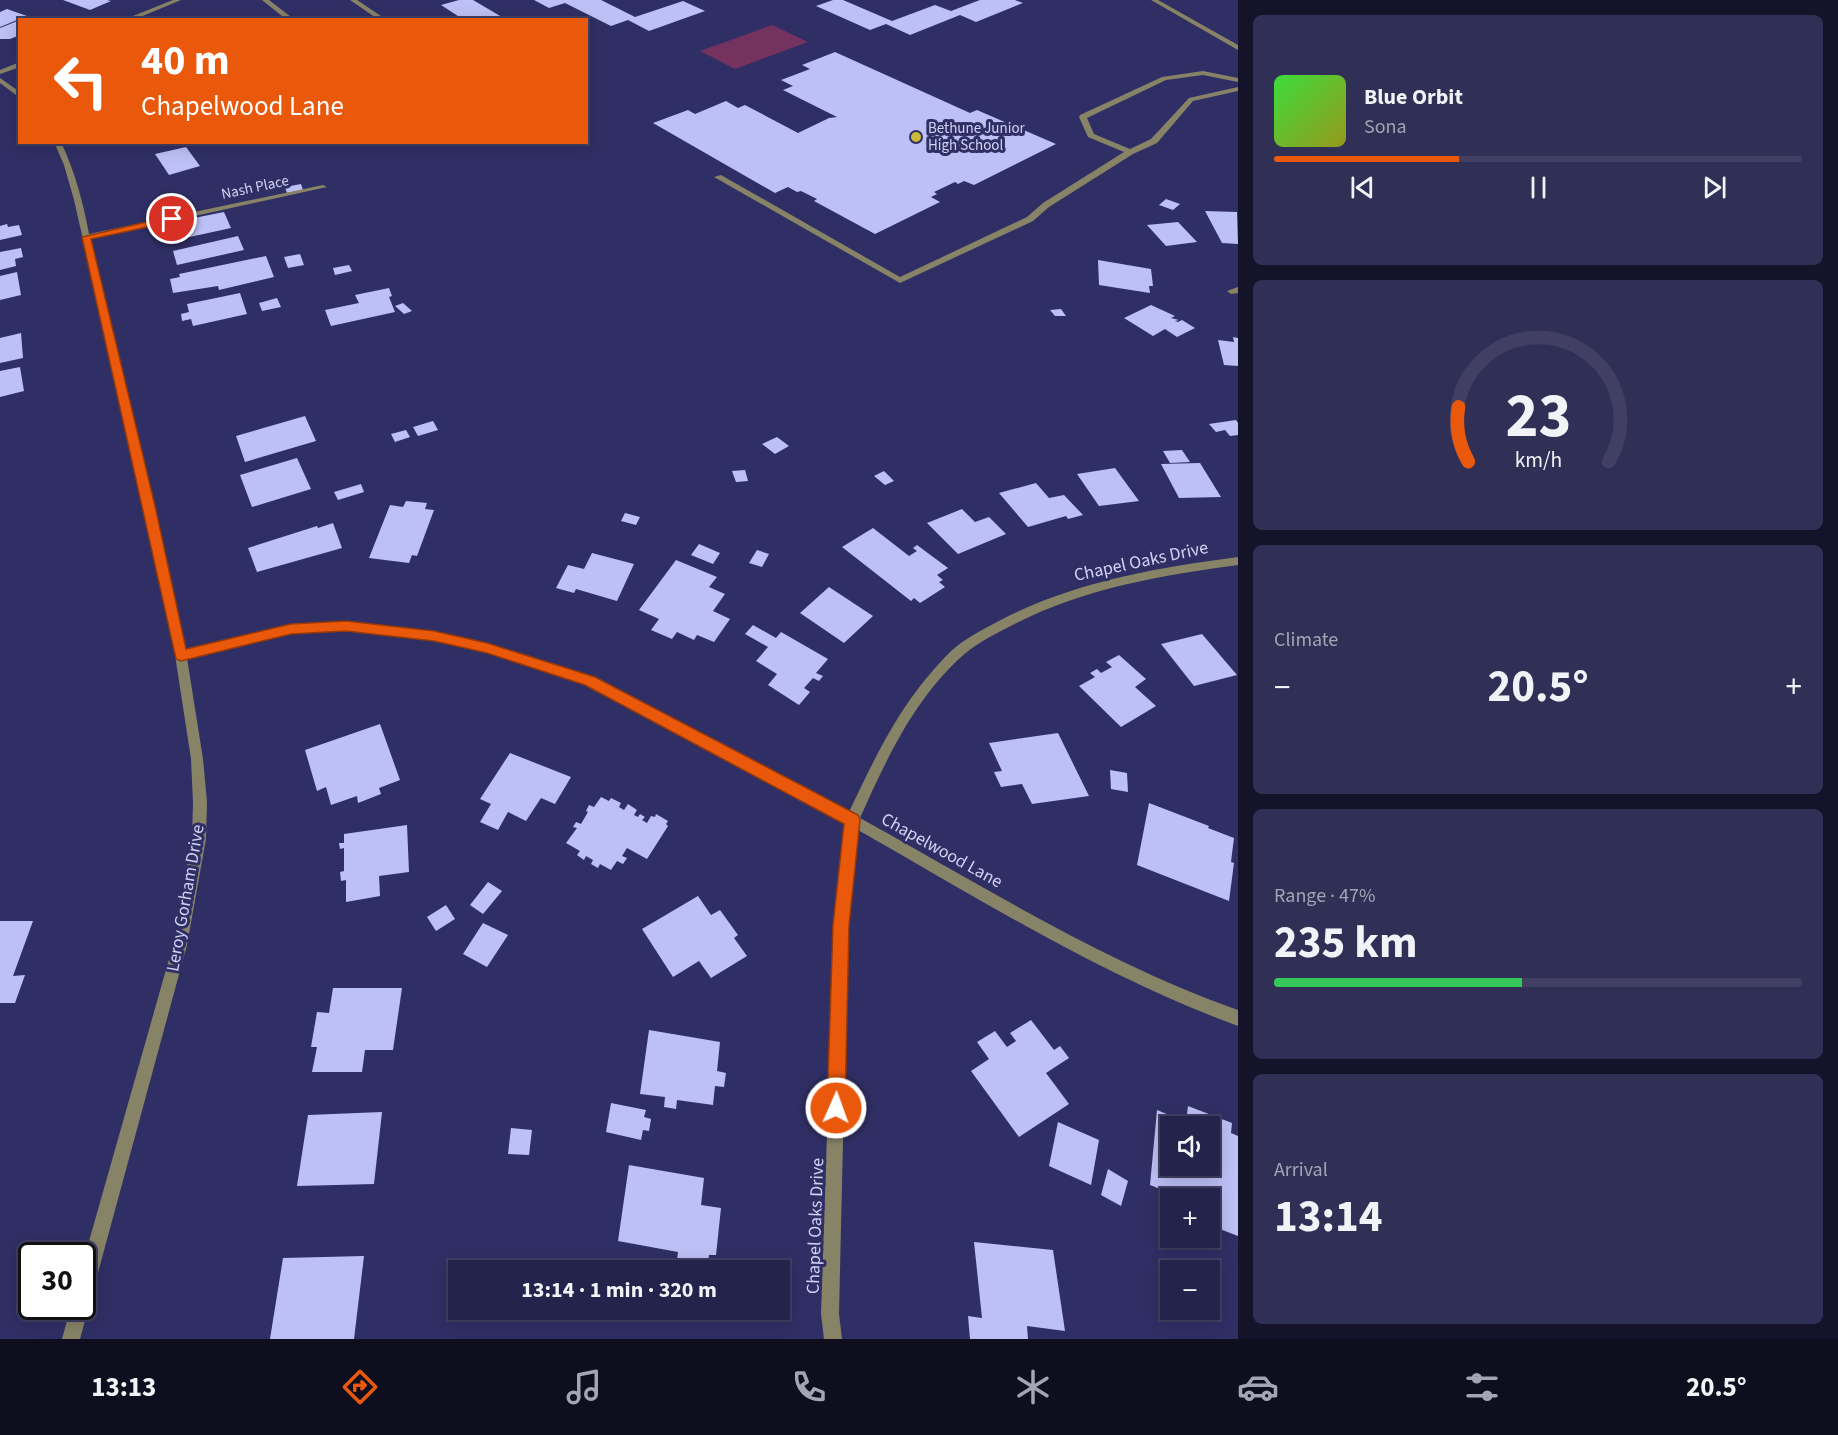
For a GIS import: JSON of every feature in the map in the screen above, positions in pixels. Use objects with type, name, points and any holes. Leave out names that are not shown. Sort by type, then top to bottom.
[{"type":"street","points":[[131,18],[178,0]]},
{"type":"street","points":[[265,0],[289,18]]},
{"type":"street","points":[[353,0],[381,18]]},
{"type":"street","points":[[1154,0],[1238,48]]},
{"type":"street","points":[[0,72],[18,65]]},
{"type":"street","points":[[1131,152],[1091,135],[1083,117],[1164,78],[1203,73],[1238,80]]},
{"type":"street","points":[[0,80],[18,94]]},
{"type":"street","points":[[718,177],[900,280],[1030,219],[1046,205],[1131,152],[1154,141],[1191,99],[1238,89]]},
{"type":"street","name":"Leroy Gorham Drive","points":[[58,144],[71,171],[149,506],[181,655],[197,759],[200,802],[199,839],[180,945],[96,1248]]},
{"type":"street","name":"Nash Place","points":[[86,237],[323,187]]},
{"type":"street","name":"Chapel Oaks Drive","points":[[833,1339],[830,1314],[841,925],[852,820],[886,747],[918,697],[957,653],[981,636],[1022,614],[1068,595],[1115,582],[1170,570],[1238,561]]},
{"type":"street","name":"Chapelwood Lane","points":[[181,655],[291,629],[346,626],[434,636],[487,648],[590,681],[852,820],[1072,944],[1199,1004],[1238,1018]]},
{"type":"street","points":[[71,1339],[76,1320]]},
{"type":"shaded area","points":[[772,25],[808,42],[735,69],[700,51]]},
{"type":"building","points":[[63,0],[107,0],[111,1],[90,10]]},
{"type":"building","points":[[459,0],[473,0],[504,18],[461,18],[441,5]]},
{"type":"building","points":[[534,0],[601,0],[635,17],[683,1],[705,11],[649,31],[628,20],[611,26],[565,3],[549,8]]},
{"type":"building","points":[[833,0],[843,0],[892,21],[935,5],[951,11],[980,0],[1015,0],[1023,3],[976,22],[960,15],[910,35],[886,24],[870,30],[816,6]]},
{"type":"building","points":[[7,9],[27,16],[0,27],[0,12]]},
{"type":"building","points":[[18,21],[18,36],[0,39],[0,28]]},
{"type":"building","points":[[835,52],[970,113],[977,110],[1056,144],[974,185],[964,181],[958,184],[955,182],[934,192],[937,194],[931,197],[940,202],[875,234],[814,201],[817,199],[801,191],[797,192],[788,187],[775,193],[653,123],[688,110],[695,114],[726,101],[738,108],[745,105],[798,133],[829,118],[837,117],[783,90],[793,86],[781,80],[810,69],[802,65]]},
{"type":"building","points":[[186,147],[200,166],[169,175],[155,154]]},
{"type":"building","points":[[301,184],[303,190],[287,193],[285,187]]},
{"type":"building","points":[[1166,199],[1180,204],[1173,210],[1159,205]]},
{"type":"building","points":[[1205,211],[1237,212],[1238,244],[1222,243]]},
{"type":"building","points":[[224,212],[231,228],[176,240],[169,223]]},
{"type":"building","points":[[1178,222],[1197,242],[1166,246],[1147,225]]},
{"type":"building","points":[[7,224],[8,227],[19,225],[22,235],[0,240],[0,226]]},
{"type":"building","points":[[238,236],[244,250],[177,265],[173,251]]},
{"type":"building","points":[[21,248],[23,257],[15,259],[16,266],[0,270],[0,252]]},
{"type":"building","points":[[300,254],[304,265],[288,268],[284,257]]},
{"type":"building","points":[[266,256],[274,277],[219,290],[218,286],[173,293],[170,279],[180,277],[179,274]]},
{"type":"building","points":[[1098,260],[1151,269],[1153,286],[1149,286],[1150,293],[1099,285]]},
{"type":"building","points":[[349,265],[352,271],[335,275],[333,268]]},
{"type":"building","points":[[17,272],[21,295],[0,300],[0,276]]},
{"type":"building","points":[[389,288],[392,296],[389,297],[395,312],[331,326],[325,310],[359,303],[355,295]]},
{"type":"building","points":[[240,293],[247,314],[193,326],[191,319],[182,321],[181,314],[189,312],[187,304]]},
{"type":"building","points":[[277,298],[281,307],[262,311],[259,303]]},
{"type":"building","points":[[403,303],[412,311],[404,314],[395,306]]},
{"type":"building","points":[[1151,305],[1175,316],[1171,318],[1179,320],[1175,321],[1182,320],[1195,328],[1177,337],[1165,329],[1153,336],[1124,318]]},
{"type":"building","points":[[1061,309],[1066,316],[1055,316],[1050,310]]},
{"type":"building","points":[[21,333],[23,358],[0,363],[0,338]]},
{"type":"building","points":[[1233,337],[1238,338],[1238,366],[1224,365],[1218,340],[1234,342]]},
{"type":"building","points":[[20,367],[24,391],[0,397],[0,371]]},
{"type":"building","points":[[305,416],[316,441],[245,462],[236,436]]},
{"type":"building","points":[[1236,420],[1238,435],[1230,436],[1225,430],[1216,432],[1209,424]]},
{"type":"building","points":[[433,421],[438,430],[418,436],[413,427]]},
{"type":"building","points":[[406,430],[410,437],[395,442],[391,434]]},
{"type":"building","points":[[777,437],[789,446],[775,454],[762,444]]},
{"type":"building","points":[[1182,450],[1190,462],[1170,463],[1163,451]]},
{"type":"building","points":[[297,458],[311,489],[252,507],[240,475]]},
{"type":"building","points":[[1200,463],[1221,497],[1179,498],[1161,464]]},
{"type":"building","points":[[1115,468],[1139,501],[1099,506],[1077,474]]},
{"type":"building","points":[[745,470],[748,481],[736,482],[732,471]]},
{"type":"building","points":[[884,471],[894,481],[885,485],[874,476]]},
{"type":"building","points":[[1036,483],[1049,498],[1064,495],[1083,515],[1068,519],[1066,516],[1028,527],[999,493]]},
{"type":"building","points":[[361,484],[364,492],[338,500],[334,492]]},
{"type":"building","points":[[406,501],[427,503],[425,509],[434,510],[417,556],[412,555],[409,563],[369,558],[390,505],[403,507]]},
{"type":"building","points":[[962,509],[975,522],[989,517],[1006,534],[958,554],[927,523]]},
{"type":"building","points":[[625,513],[640,517],[636,525],[621,521]]},
{"type":"building","points":[[333,523],[342,548],[257,572],[248,548]]},
{"type":"building","points":[[873,528],[909,556],[917,551],[913,548],[917,545],[948,568],[937,575],[943,580],[939,582],[945,587],[920,603],[914,598],[911,601],[842,547]]},
{"type":"building","points":[[699,544],[720,553],[713,564],[691,555]]},
{"type":"building","points":[[757,550],[769,554],[762,567],[749,563]]},
{"type":"building","points":[[592,553],[634,564],[617,601],[576,589],[574,593],[556,588],[568,565],[584,569]]},
{"type":"building","points":[[676,560],[717,577],[709,587],[725,594],[713,611],[730,619],[714,642],[697,635],[694,640],[677,632],[672,639],[651,630],[659,619],[639,610]]},
{"type":"building","points":[[829,587],[873,616],[844,643],[800,613]]},
{"type":"building","points":[[753,625],[776,638],[781,632],[828,659],[816,673],[823,676],[819,681],[813,678],[804,688],[810,692],[799,705],[768,685],[777,674],[756,661],[768,647],[745,634]]},
{"type":"building","points":[[1202,634],[1237,675],[1194,686],[1161,644]]},
{"type":"building","points":[[1119,655],[1146,679],[1135,687],[1156,706],[1121,727],[1079,686],[1095,677],[1090,673],[1097,669],[1101,673],[1112,667],[1106,662]]},
{"type":"building","points":[[380,724],[400,780],[379,788],[381,794],[358,803],[357,796],[331,805],[326,787],[317,791],[305,750]]},
{"type":"building","points":[[1058,733],[1089,796],[1032,804],[1022,784],[1001,787],[994,772],[1002,771],[989,743]]},
{"type":"building","points":[[510,753],[571,777],[555,804],[541,798],[526,821],[508,812],[498,830],[480,822],[491,804],[480,799]]},
{"type":"building","points":[[1110,770],[1127,773],[1128,792],[1111,789]]},
{"type":"building","points":[[601,797],[609,801],[611,798],[621,803],[619,807],[624,810],[628,804],[637,810],[634,815],[638,817],[640,814],[645,817],[642,820],[647,823],[651,816],[655,817],[656,814],[668,821],[666,824],[668,826],[647,859],[627,848],[622,856],[627,858],[623,864],[617,861],[611,870],[600,864],[598,868],[591,864],[593,860],[586,856],[584,860],[577,855],[580,851],[566,843],[577,828],[573,827],[576,822],[581,824],[589,805],[594,807]]},
{"type":"building","points":[[1149,803],[1234,838],[1231,862],[1234,863],[1229,901],[1137,865]]},
{"type":"building","points":[[407,825],[409,872],[379,876],[380,896],[346,902],[346,880],[341,881],[340,872],[344,871],[344,848],[340,849],[339,843],[344,843],[344,834]]},
{"type":"building","points":[[488,882],[502,891],[483,914],[470,905]]},
{"type":"building","points":[[698,896],[711,915],[720,910],[738,935],[734,938],[747,956],[711,978],[699,961],[673,977],[642,929]]},
{"type":"building","points":[[446,905],[455,919],[436,931],[427,917]]},
{"type":"building","points":[[0,921],[33,921],[13,976],[25,975],[15,1003],[0,1003]]},
{"type":"building","points":[[483,923],[508,935],[487,967],[463,954]]},
{"type":"building","points":[[333,988],[402,988],[393,1050],[365,1050],[362,1072],[312,1072],[317,1047],[311,1047],[317,1012],[329,1013]]},
{"type":"building","points":[[1031,1020],[1054,1050],[1060,1046],[1069,1058],[1046,1073],[1069,1104],[1019,1137],[971,1071],[989,1059],[977,1042],[995,1031],[1007,1047],[1016,1041],[1010,1033]]},
{"type":"building","points":[[649,1030],[720,1042],[717,1071],[726,1073],[724,1087],[715,1086],[713,1105],[677,1100],[676,1109],[664,1107],[665,1097],[640,1094]]},
{"type":"building","points":[[611,1103],[646,1110],[644,1117],[651,1119],[649,1131],[643,1130],[641,1140],[606,1132]]},
{"type":"building","points":[[1188,1106],[1214,1116],[1187,1116]]},
{"type":"building","points":[[1157,1110],[1172,1116],[1160,1116],[1160,1176],[1220,1176],[1220,1118],[1232,1123],[1231,1133],[1238,1136],[1238,1236],[1220,1229],[1220,1188],[1160,1189],[1150,1185]]},
{"type":"building","points":[[382,1112],[374,1184],[297,1186],[308,1115]]},
{"type":"building","points":[[1058,1122],[1099,1140],[1091,1185],[1049,1166]]},
{"type":"building","points":[[511,1128],[532,1130],[529,1155],[508,1154]]},
{"type":"building","points":[[629,1165],[704,1178],[701,1205],[721,1208],[716,1255],[709,1255],[708,1260],[677,1260],[678,1252],[618,1241]]},
{"type":"building","points":[[1108,1169],[1128,1181],[1121,1206],[1101,1195]]},
{"type":"building","points":[[974,1242],[1053,1250],[1065,1331],[1027,1326],[1028,1339],[970,1339],[968,1316],[982,1318]]},
{"type":"building","points":[[364,1256],[354,1339],[270,1339],[283,1258]]},
{"type":"place","name":"Bethune Junior High School","points":[[916,137]]},
{"type":"route","points":[[172,219],[86,237],[149,506],[181,655],[291,629],[346,626],[434,636],[487,648],[590,681],[852,820],[841,925],[836,1108]]}]
